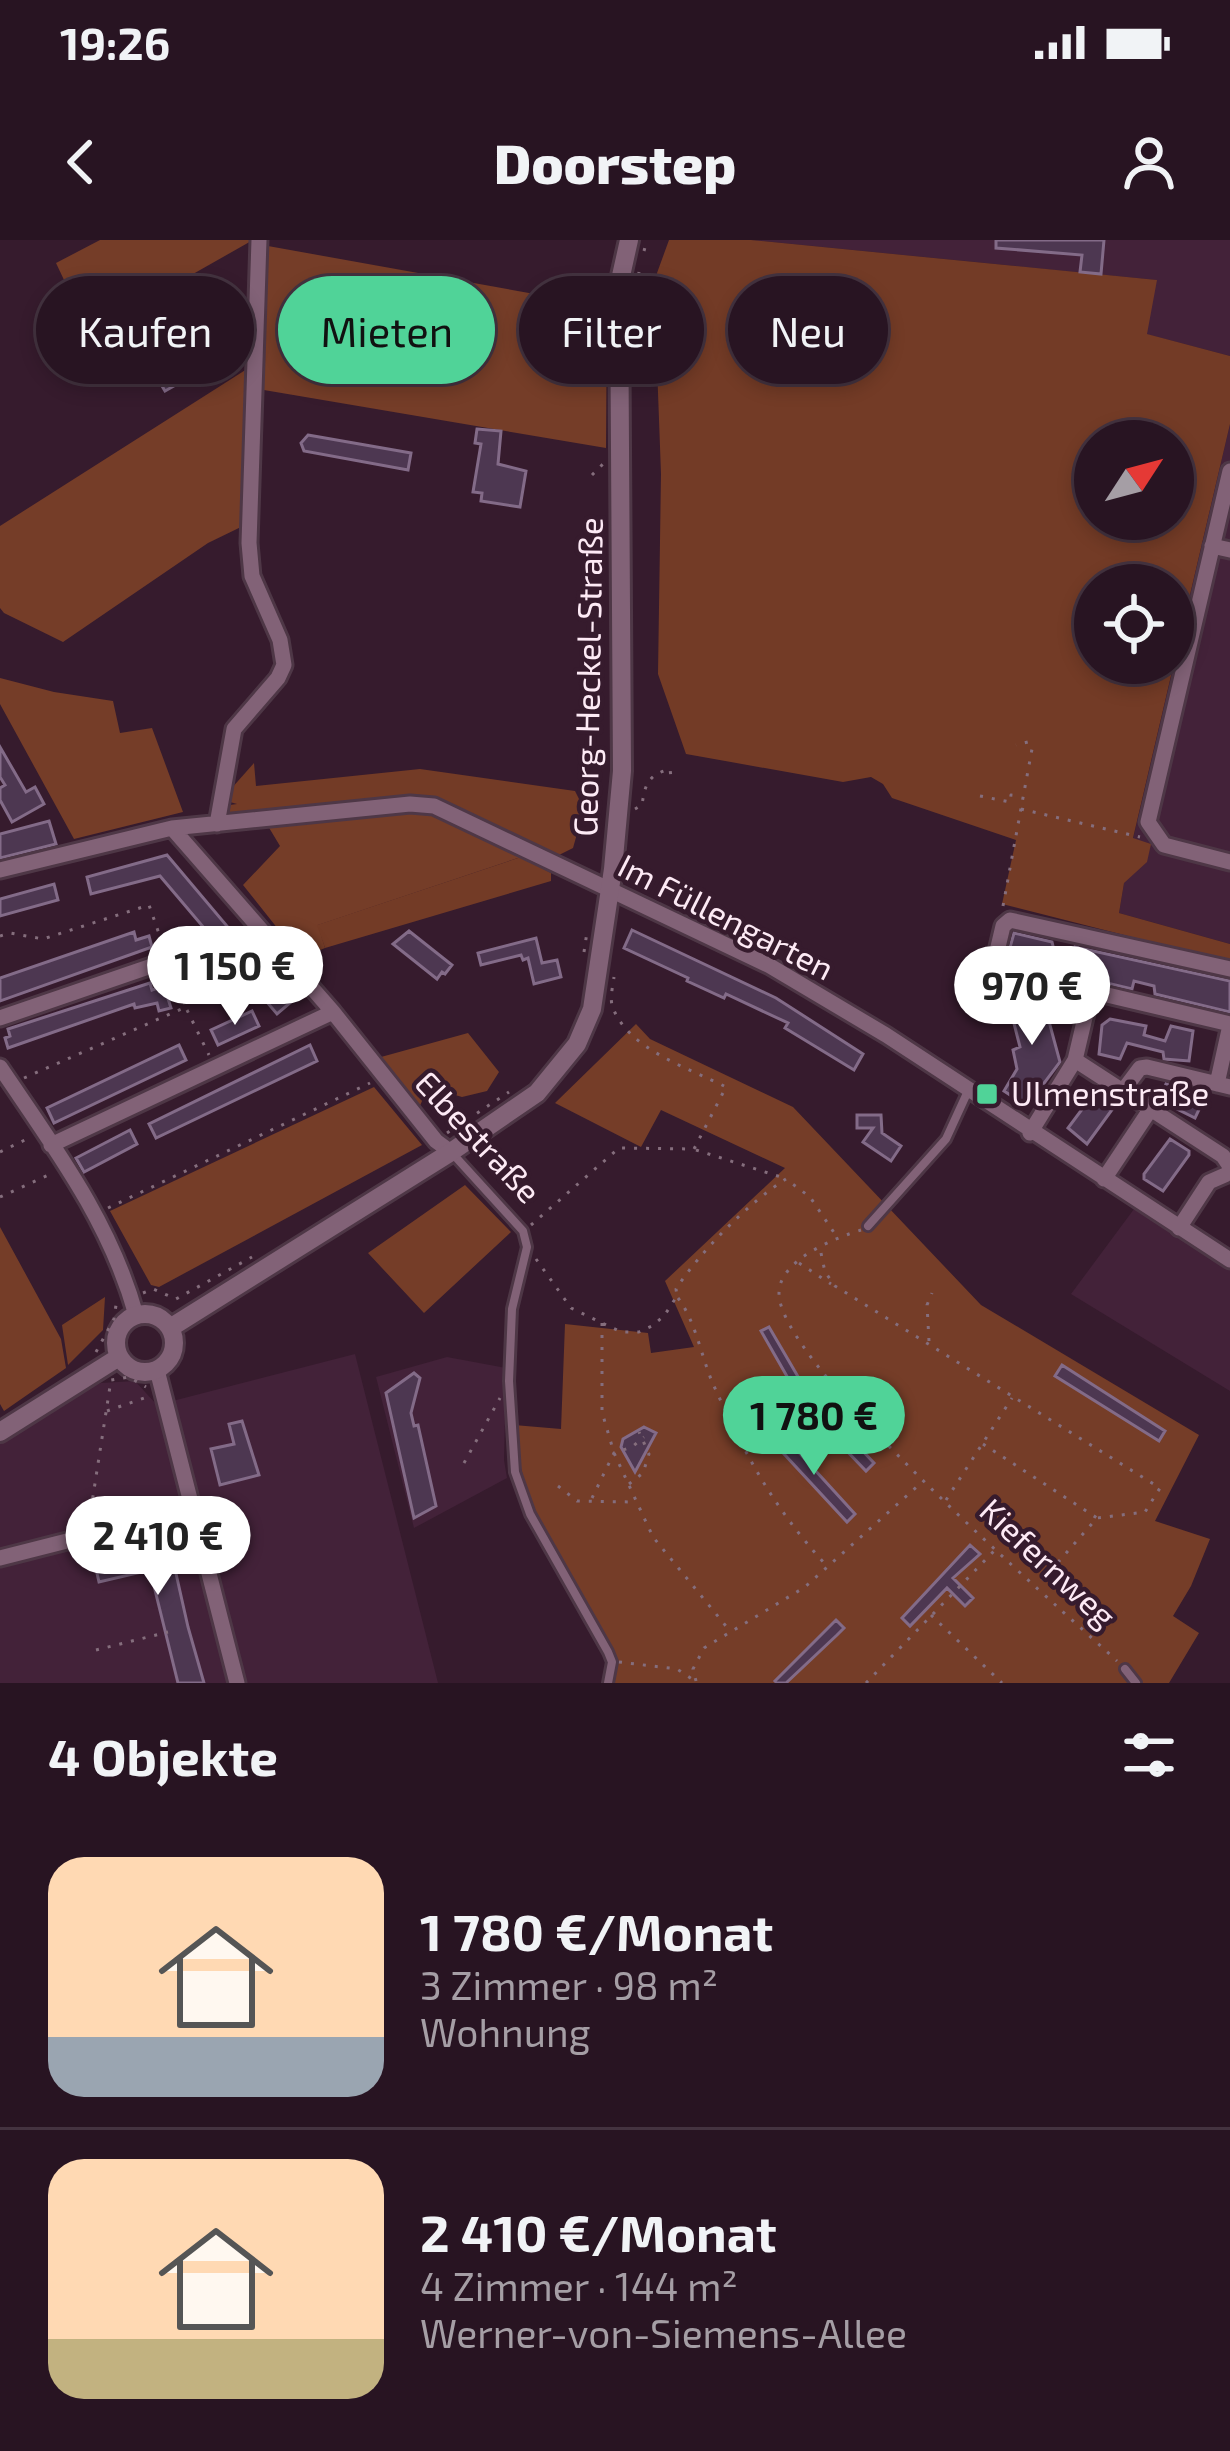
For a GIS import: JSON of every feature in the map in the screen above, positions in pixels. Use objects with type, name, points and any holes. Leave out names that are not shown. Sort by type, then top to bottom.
[{"type":"street","points":[[218,824],[234,729],[278,678],[284,664],[280,640],[252,576],[249,543],[259,240]]},
{"type":"street","name":"Georg-Heckel-Straße","points":[[170,1328],[444,1147],[537,1093],[577,1044],[592,1009],[622,771],[619,285],[629,240]]},
{"type":"street","points":[[1230,471],[1221,548],[1148,822],[1156,839],[1176,850],[1230,862]]},
{"type":"street","name":"Im Füllengarten","points":[[0,870],[172,828],[410,804],[434,806],[770,966],[886,1035],[1230,1260]]},
{"type":"street","name":"Elbestraße","points":[[172,828],[444,1147]]},
{"type":"street","points":[[1122,1092],[1140,1068],[1223,1086],[1230,1025],[993,968],[1003,926],[1019,920],[1230,969]]},
{"type":"street","points":[[0,1018],[169,960]]},
{"type":"street","points":[[1030,1133],[1075,1060],[1091,992]]},
{"type":"street","points":[[51,1145],[333,1012]]},
{"type":"street","points":[[1075,1060],[1223,1156],[1228,1172],[1209,1182],[1179,1228]]},
{"type":"street","points":[[0,1067],[97,1214],[120,1261],[136,1315]]},
{"type":"street","points":[[1104,1179],[1150,1110]]},
{"type":"street","points":[[156,1316],[170,1328],[174,1347],[158,1370],[135,1371],[119,1357],[116,1337],[127,1319],[156,1316]]},
{"type":"street","points":[[0,1432],[119,1357]]},
{"type":"street","points":[[158,1370],[237,1683]]},
{"type":"street","points":[[0,1558],[193,1509]]},
{"type":"lane","points":[[868,1226],[946,1139],[968,1091]]},
{"type":"lane","name":"Elbestraße","points":[[444,1147],[524,1231],[527,1247],[512,1309],[512,1459],[520,1493],[612,1661]]},
{"type":"lane","points":[[608,1683],[612,1661]]},
{"type":"lane","name":"Kiefernweg","points":[[1125,1669],[1136,1683]]},
{"type":"path","points":[[592,476],[603,467],[604,452]]},
{"type":"path","points":[[1003,926],[1003,899],[1033,749],[1028,742],[1016,745]]},
{"type":"path","points":[[633,810],[642,805],[645,784],[655,773],[670,770],[670,777]]},
{"type":"path","points":[[980,796],[1010,802],[1011,795],[1022,797]]},
{"type":"path","points":[[1019,808],[1156,839]]},
{"type":"path","points":[[583,964],[588,927]]},
{"type":"path","points":[[616,964],[611,1003],[628,1031],[645,1046],[726,1087],[694,1149]]},
{"type":"path","points":[[186,1007],[215,1068]]},
{"type":"path","points":[[11,1084],[49,1066]]},
{"type":"path","points":[[97,1214],[383,1077]]},
{"type":"path","points":[[444,1147],[525,1082]]},
{"type":"path","points":[[0,1152],[20,1143]]},
{"type":"path","points":[[786,1179],[763,1195],[692,1268],[664,1316],[639,1332],[621,1332],[571,1308],[540,1267],[524,1231],[619,1148],[694,1149],[786,1179],[810,1197],[837,1237]]},
{"type":"path","points":[[0,1197],[46,1176]]},
{"type":"path","points":[[868,1226],[837,1237],[798,1262],[1160,1488],[1145,1512],[1097,1518],[983,1444]]},
{"type":"path","points":[[821,1249],[825,1272],[835,1286]]},
{"type":"path","points":[[143,1294],[153,1289],[176,1299],[259,1252]]},
{"type":"path","name":"Kiefernweg","points":[[798,1262],[783,1277],[779,1297],[818,1369],[924,1481],[1125,1669]]},
{"type":"path","points":[[929,1342],[927,1305],[932,1293]]},
{"type":"path","points":[[676,1296],[688,1313],[706,1366],[768,1495],[829,1568]]},
{"type":"path","points":[[89,1359],[104,1340],[116,1305]]},
{"type":"path","points":[[602,1322],[602,1412],[634,1502],[653,1537],[730,1631]]},
{"type":"path","points":[[87,1536],[111,1380],[129,1377],[148,1390]]},
{"type":"path","points":[[464,1463],[509,1387]]},
{"type":"path","points":[[945,1501],[1013,1396]]},
{"type":"path","points":[[107,1411],[144,1398]]},
{"type":"path","points":[[628,1485],[643,1473],[649,1454],[639,1432]]},
{"type":"path","points":[[592,1498],[614,1453],[644,1438]]},
{"type":"path","points":[[697,1682],[693,1669],[697,1657],[829,1568],[924,1481]]},
{"type":"path","points":[[558,1486],[577,1501],[634,1502]]},
{"type":"path","points":[[1038,1586],[1097,1518]]},
{"type":"path","points":[[866,1683],[997,1549]]},
{"type":"path","points":[[931,1615],[1002,1683]]},
{"type":"path","points":[[96,1650],[168,1632]]},
{"type":"path","points":[[612,1661],[677,1669],[697,1682]]},
{"type":"shaded area","points":[[100,240],[253,240],[190,276],[62,276],[56,263]]},
{"type":"shaded area","points":[[669,240],[751,240],[1157,280],[1147,334],[1230,356],[1230,424],[1194,578],[1194,564],[1074,564],[1074,684],[1169,684],[1133,838],[1151,844],[1147,862],[1124,883],[1119,913],[1230,944],[1230,962],[1002,904],[1016,840],[892,798],[871,777],[843,782],[686,754],[658,674],[658,384],[704,384],[704,276],[657,276]]},
{"type":"shaded area","points":[[751,240],[1230,240],[1230,356],[1146,334],[1156,280]]},
{"type":"shaded area","points":[[268,246],[435,276],[278,276],[278,384],[495,384],[495,287],[519,291],[519,384],[606,384],[606,448],[258,389]]},
{"type":"shaded area","points":[[223,384],[247,384],[243,526],[208,543],[63,642],[0,608],[0,526]]},
{"type":"shaded area","points":[[1230,424],[1230,944],[1119,913],[1124,883],[1150,844],[1133,839],[1169,684],[1194,684],[1194,578]]},
{"type":"shaded area","points":[[0,678],[113,701],[120,733],[152,728],[183,812],[74,839],[0,704]]},
{"type":"shaded area","points":[[254,763],[256,786],[420,769],[575,791],[584,809],[573,848],[553,858],[437,799],[411,797],[229,818],[230,805],[237,804],[230,802],[230,790]]},
{"type":"shaded area","points":[[413,811],[456,821],[521,857],[318,925],[325,948],[301,958],[243,885],[280,846],[268,826]]},
{"type":"shaded area","points":[[521,857],[551,873],[551,881],[325,948],[317,925]]},
{"type":"shaded area","points":[[636,1024],[650,1039],[793,1107],[981,1305],[1199,1435],[1155,1521],[1210,1539],[1173,1616],[1199,1633],[1169,1683],[613,1683],[617,1661],[613,1649],[537,1514],[518,1456],[514,1425],[561,1429],[565,1324],[648,1333],[651,1353],[694,1347],[665,1281],[785,1168],[661,1110],[641,1147],[555,1103]]},
{"type":"shaded area","points":[[468,1033],[499,1072],[487,1091],[462,1097],[428,1087],[419,1108],[381,1057]]},
{"type":"shaded area","points":[[374,1087],[422,1145],[159,1287],[151,1285],[110,1211]]},
{"type":"shaded area","points":[[465,1185],[511,1232],[424,1313],[368,1253]]},
{"type":"shaded area","points":[[1137,1205],[1230,1265],[1230,1391],[1071,1294]]},
{"type":"shaded area","points":[[0,1227],[61,1339],[66,1368],[4,1411],[0,1404]]},
{"type":"shaded area","points":[[105,1297],[103,1330],[68,1365],[62,1325]]},
{"type":"shaded area","points":[[355,1354],[438,1683],[0,1683],[0,1442],[101,1383],[135,1381],[157,1405]]},
{"type":"shaded area","points":[[447,1357],[506,1368],[507,1478],[414,1528],[376,1377]]},
{"type":"building","points":[[996,240],[1104,240],[1101,274],[1080,272],[1082,255],[996,248]]},
{"type":"building","points":[[477,429],[501,431],[498,464],[526,471],[520,507],[481,501],[482,493],[473,492],[481,444],[475,443]]},
{"type":"building","points":[[308,435],[411,453],[408,470],[304,451],[301,443]]},
{"type":"building","points":[[0,747],[26,792],[35,787],[44,804],[12,822],[0,800],[0,788],[5,785],[0,777]]},
{"type":"building","points":[[49,821],[56,844],[0,858],[0,834]]},
{"type":"building","points":[[167,855],[291,1002],[277,1014],[160,876],[91,894],[87,877]]},
{"type":"building","points":[[54,884],[58,900],[0,916],[0,899]]},
{"type":"building","points":[[632,930],[776,998],[863,1054],[854,1070],[785,1028],[788,1023],[726,994],[724,998],[624,948]]},
{"type":"building","points":[[409,931],[452,965],[445,974],[437,979],[393,944]]},
{"type":"building","points":[[134,932],[136,940],[149,936],[152,947],[0,1001],[0,978]]},
{"type":"building","points":[[1014,933],[1052,942],[1054,950],[1073,955],[1075,947],[1230,981],[1230,1012],[1155,994],[1154,986],[1134,981],[1132,989],[1090,979],[1088,972],[1025,963],[1024,955],[1009,951]]},
{"type":"building","points":[[536,938],[542,963],[557,960],[561,977],[534,984],[528,958],[523,960],[521,955],[481,965],[478,953]]},
{"type":"building","points":[[150,983],[152,990],[164,986],[171,1008],[159,1011],[157,1003],[135,1008],[134,1004],[8,1048],[8,1029]]},
{"type":"building","points":[[1041,992],[1060,1062],[1027,1106],[1004,1091],[1017,1069],[1013,1050],[1020,1047],[1008,1000]]},
{"type":"building","points":[[252,1011],[259,1026],[218,1045],[211,1030]]},
{"type":"building","points":[[1110,1019],[1146,1026],[1144,1035],[1165,1041],[1171,1026],[1193,1031],[1189,1061],[1164,1059],[1163,1052],[1127,1043],[1120,1059],[1099,1054],[1102,1025]]},
{"type":"building","points":[[179,1045],[186,1060],[54,1123],[47,1108]]},
{"type":"building","points":[[310,1045],[317,1061],[156,1138],[149,1124]]},
{"type":"building","points":[[1166,1084],[1204,1099],[1195,1118],[1159,1100]]},
{"type":"building","points":[[1095,1092],[1114,1107],[1087,1144],[1068,1128]]},
{"type":"building","points":[[857,1115],[881,1115],[882,1133],[901,1146],[891,1161],[863,1142],[873,1128],[857,1128]]},
{"type":"building","points":[[130,1130],[137,1144],[84,1172],[76,1158]]},
{"type":"building","points":[[1170,1139],[1189,1155],[1163,1191],[1144,1179],[1144,1174]]},
{"type":"building","points":[[769,1327],[807,1392],[874,1463],[866,1471],[804,1406],[761,1331]]},
{"type":"building","points":[[1062,1365],[1165,1431],[1159,1441],[1055,1376]]},
{"type":"building","points":[[414,1373],[420,1378],[411,1413],[414,1426],[418,1425],[436,1506],[414,1518],[386,1393]]},
{"type":"building","points":[[242,1421],[259,1475],[220,1485],[211,1449],[234,1444],[229,1424]]},
{"type":"building","points":[[644,1427],[656,1433],[635,1472],[621,1447],[623,1439]]},
{"type":"building","points":[[782,1434],[855,1514],[847,1522],[773,1442]]},
{"type":"building","points":[[168,1538],[204,1683],[178,1683],[150,1570],[99,1582],[93,1556]]},
{"type":"building","points":[[970,1545],[980,1554],[953,1578],[973,1598],[965,1606],[947,1588],[910,1626],[902,1618]]},
{"type":"building","points":[[836,1620],[844,1628],[786,1683],[777,1683],[775,1681]]},
{"type":"place","name":"Ulmenstraße","points":[[987,1094]]}]
